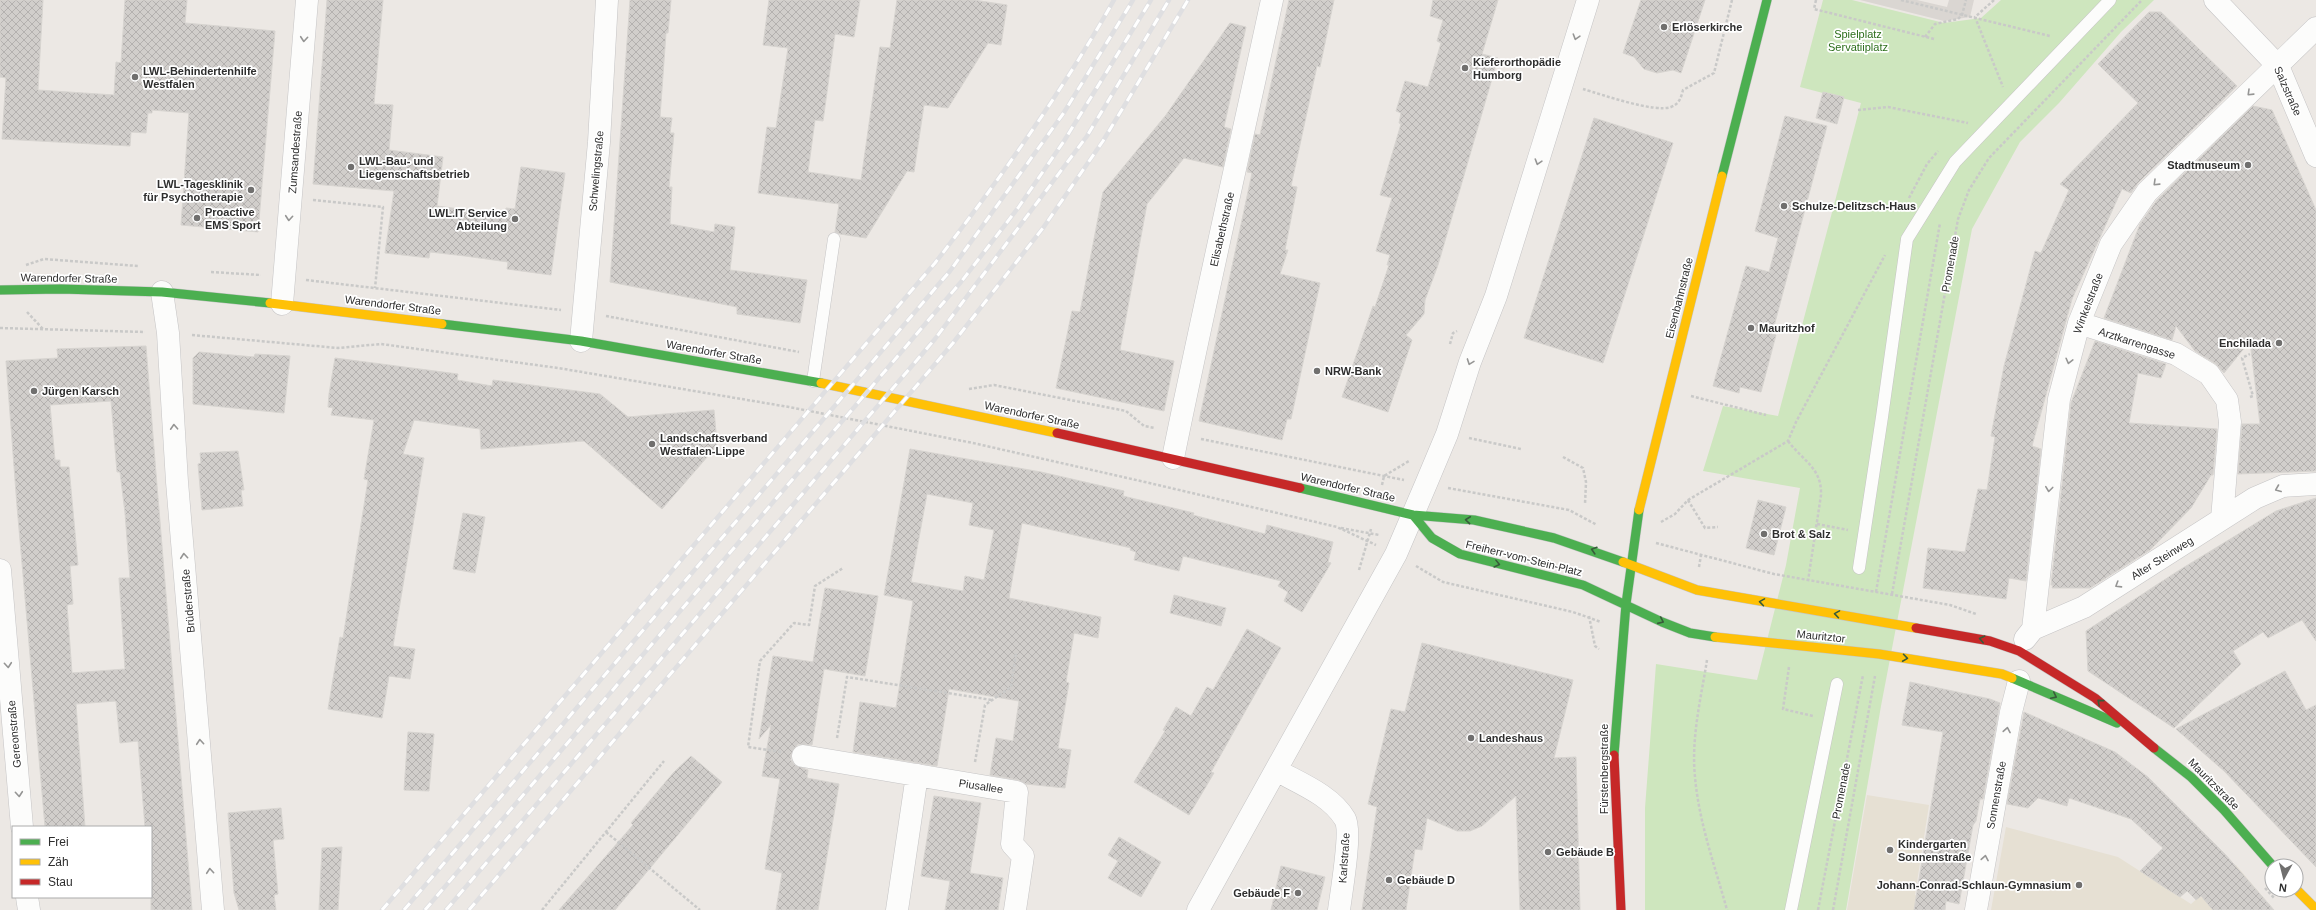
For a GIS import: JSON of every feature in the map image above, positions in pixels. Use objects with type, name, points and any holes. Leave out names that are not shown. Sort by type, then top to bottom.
[{"type":"main road","name":"Eisenbahnstraße","points":[[1626,604],[1630,564],[1643,489],[1767,0]]},
{"type":"main road","name":"Warendorfer Straße","points":[[0,290],[61,289],[162,292],[282,304],[581,341],[813,381],[1173,458],[1413,515]]},
{"type":"main road","points":[[1413,515],[1474,520],[1575,544],[1697,590],[1964,635],[2019,651]]},
{"type":"main road","name":"Freiherr-vom-Stein-Platz","points":[[1413,515],[1432,538],[1460,554],[1583,585],[1626,604]]},
{"type":"main road","name":"Mauritztor","points":[[1626,604],[1662,622],[1690,633],[1712,637],[1886,655],[1992,672],[2019,681]]},
{"type":"main road","name":"Fürstenbergstraße","points":[[1621,910],[1614,746],[1626,604]]},
{"type":"main road","name":"Mauritzstraße","points":[[2019,651],[2095,698],[2129,728],[2191,777],[2224,810],[2265,858]]},
{"type":"main road","name":"Mauritzstraße","points":[[2019,681],[2085,711],[2129,728]]},
{"type":"main road","points":[[2304,897],[2316,909]]},
{"type":"street","name":"Zumsandestraße","points":[[282,304],[307,0]]},
{"type":"street","name":"Schwelingstraße","points":[[581,341],[599,142],[607,0]]},
{"type":"street","name":"Elisabethstraße","points":[[1173,458],[1194,350],[1229,200],[1272,0]]},
{"type":"street","points":[[1198,910],[1396,554],[1413,515],[1446,434],[1470,362],[1498,288],[1588,0]]},
{"type":"street","name":"Salzstraße","points":[[2215,0],[2278,66],[2316,156]]},
{"type":"street","name":"Winkelstraße","points":[[2033,629],[2059,400],[2079,323],[2111,244],[2147,192],[2316,28]]},
{"type":"street","name":"Brüderstraße","points":[[162,292],[168,333],[177,482],[213,910]]},
{"type":"street","name":"Arztkarrengasse","points":[[2079,323],[2176,354],[2209,374],[2227,400],[2230,422],[2222,519]]},
{"type":"street","name":"Alter Steinweg","points":[[2033,629],[2084,607],[2255,498],[2282,486],[2316,484]]},
{"type":"street","name":"Gereonstraße","points":[[0,570],[22,826]]},
{"type":"street","points":[[2019,651],[2033,629]]},
{"type":"street","name":"Sonnenstraße","points":[[1976,910],[2011,712],[2019,681]]},
{"type":"street","name":"Piusallee","points":[[803,756],[1017,792],[1012,844],[1023,856],[1015,910]]},
{"type":"street","name":"Karlstraße","points":[[1276,770],[1328,800],[1346,820],[1347,841],[1339,910]]},
{"type":"street","points":[[897,910],[917,776]]},
{"type":"street","points":[[27,898],[28,910]]},
{"type":"lane","points":[[1858,568],[1882,417],[1907,239],[1955,162],[2110,0]]},
{"type":"lane","points":[[813,381],[834,239]]},
{"type":"lane","points":[[1791,910],[1837,684]]},
{"type":"path","points":[[1562,84],[1659,109],[1672,107],[1680,101],[1683,90],[1714,73],[1732,0]]},
{"type":"path","points":[[1816,0],[1814,9],[1934,39]]},
{"type":"path","points":[[1902,0],[1975,17],[2070,42]]},
{"type":"path","points":[[1925,37],[1935,24],[1958,19],[1962,15],[1966,0]]},
{"type":"path","points":[[1975,17],[1994,0]]},
{"type":"path","name":"Promenade","points":[[1892,594],[1958,219],[1969,190],[1989,158],[2142,0]]},
{"type":"path","points":[[1975,17],[2009,104]]},
{"type":"path","points":[[1858,110],[1888,107],[1967,122]]},
{"type":"path","points":[[291,198],[383,207],[375,288]]},
{"type":"path","name":"Promenade","points":[[1876,592],[1940,220]]},
{"type":"path","points":[[1675,514],[1688,500],[1788,441],[1796,422],[1880,263],[1890,248],[1907,239]]},
{"type":"path","points":[[0,328],[168,333],[338,348],[381,344],[558,368],[789,407],[974,443],[1337,527],[1368,541]]},
{"type":"path","points":[[1449,348],[1453,334]]},
{"type":"path","points":[[2250,354],[2242,358],[2253,396]]},
{"type":"path","points":[[1668,391],[1766,415]]},
{"type":"path","points":[[1446,434],[1522,448]]},
{"type":"path","points":[[1788,441],[1813,468],[1822,482],[1808,581]]},
{"type":"path","points":[[1563,457],[1583,468],[1586,482],[1584,504]]},
{"type":"path","points":[[1384,476],[1407,464],[1411,458]]},
{"type":"path","points":[[1426,484],[1569,510]]},
{"type":"path","points":[[1688,500],[1706,528],[1718,527]]},
{"type":"path","points":[[1817,524],[1840,528]]},
{"type":"path","points":[[1396,554],[1443,582],[1589,618]]},
{"type":"path","points":[[1701,555],[1808,581],[1950,605],[1979,614]]},
{"type":"path","points":[[803,756],[748,747],[760,661],[794,623],[809,625],[815,586],[843,568]]},
{"type":"path","points":[[971,784],[985,706],[1011,687],[1016,653]]},
{"type":"path","points":[[1707,659],[1695,741],[1695,776],[1701,818],[1726,908],[1730,910]]},
{"type":"path","points":[[1789,666],[1783,709],[1810,715]]},
{"type":"path","name":"Promenade","points":[[1818,910],[1864,672]]},
{"type":"path","name":"Promenade","points":[[1833,910],[1876,673]]},
{"type":"path","points":[[833,761],[847,676],[992,700]]},
{"type":"path","points":[[542,910],[664,761]]},
{"type":"path","points":[[606,832],[700,910]]},
{"type":"path","points":[[2274,898],[2280,904]]},
{"type":"shaded area","points":[[1860,0],[1917,0],[1947,7],[1949,0],[1974,0],[1970,17],[1944,21]]},
{"type":"shaded area","name":"Kindergarten Sonnenstraße","points":[[1867,795],[1929,805],[1915,895],[1946,901],[1945,910],[1847,910]]},
{"type":"shaded area","name":"Johann-Conrad-Schlaun-Gymnasium","points":[[2006,827],[2118,857],[2191,904],[2236,865],[2274,910],[1991,910]]},
{"type":"green space","name":"Spielplatz Servatiiplatz","points":[[1823,0],[1852,0],[1944,23],[1981,18],[2001,0],[2154,0],[2121,32],[2059,103],[2020,142],[1972,229],[1881,706],[1846,910],[1645,910],[1645,808],[1656,664],[1757,680],[1786,565],[1800,488],[1703,471],[1723,406],[1778,416],[1861,103],[1800,87]]},
{"type":"building","points":[[0,0],[43,0],[38,90],[114,95],[116,62],[121,63],[125,0],[187,0],[185,23],[275,31],[258,232],[181,225],[189,113],[152,110],[152,113],[148,113],[146,133],[131,132],[130,146],[2,139],[6,78],[0,77]]},
{"type":"building","points":[[327,0],[383,0],[374,104],[393,105],[389,150],[443,157],[437,206],[505,215],[506,208],[515,209],[521,167],[565,173],[551,275],[507,269],[508,262],[465,256],[430,252],[429,258],[385,253],[394,191],[313,184]]},
{"type":"building","points":[[630,0],[671,0],[668,33],[666,33],[660,117],[672,118],[670,133],[674,133],[669,187],[672,187],[670,224],[714,232],[715,224],[735,227],[730,270],[807,280],[800,323],[737,314],[737,307],[610,282]]},
{"type":"building","points":[[769,0],[860,0],[854,37],[835,34],[823,121],[815,120],[808,172],[861,180],[880,47],[890,48],[897,0],[974,0],[1007,5],[1001,45],[988,43],[948,108],[924,105],[914,172],[907,171],[866,238],[835,232],[839,204],[758,193],[767,127],[776,128],[788,48],[763,45]]},
{"type":"building","points":[[1289,0],[1334,0],[1320,67],[1317,66],[1291,186],[1297,187],[1285,250],[1288,250],[1280,274],[1320,283],[1291,419],[1287,419],[1282,440],[1199,421],[1252,173],[1247,172],[1255,134],[1260,135]]},
{"type":"building","points":[[1433,0],[1498,0],[1482,54],[1498,58],[1438,265],[1425,300],[1424,314],[1406,335],[1412,340],[1388,412],[1342,397],[1373,306],[1375,307],[1389,265],[1387,265],[1390,255],[1376,251],[1392,198],[1380,195],[1401,124],[1399,123],[1401,113],[1396,111],[1405,81],[1428,87],[1441,43],[1437,41],[1443,20],[1430,16]]},
{"type":"building","name":"Erlöserkirche","points":[[1641,0],[1705,0],[1681,73],[1673,70],[1657,73],[1644,69],[1634,57],[1623,53]]},
{"type":"building","points":[[2149,12],[2161,12],[2237,86],[2138,183],[2131,193],[2122,189],[2072,299],[2032,446],[2041,449],[2026,581],[2009,578],[2006,599],[1923,588],[1928,548],[1965,552],[1978,489],[1987,490],[1995,437],[1991,436],[2004,366],[2035,251],[2041,253],[2069,190],[2060,184],[2138,103],[2098,64]]},
{"type":"building","points":[[1230,23],[1246,27],[1224,127],[1231,129],[1223,167],[1184,158],[1147,204],[1120,350],[1174,361],[1164,411],[1056,388],[1072,311],[1080,312],[1103,192],[1166,115]]},
{"type":"building","points":[[1823,92],[1844,97],[1837,124],[1816,118]]},
{"type":"building","points":[[2253,106],[2272,110],[2316,210],[2316,471],[2238,474],[2242,424],[2260,424],[2250,341],[2224,373],[2216,364],[2195,351],[2176,326],[2172,340],[2104,318],[2140,224],[2157,200]]},
{"type":"building","points":[[1785,116],[1827,126],[1772,334],[1776,335],[1761,392],[1740,387],[1739,393],[1713,386],[1746,266],[1769,272],[1778,238],[1755,231]]},
{"type":"building","points":[[1594,118],[1673,143],[1603,363],[1524,338]]},
{"type":"building","points":[[2095,341],[2166,364],[2161,378],[2138,373],[2129,423],[2217,429],[2213,475],[2211,475],[2191,508],[2150,550],[2090,588],[2052,588],[2053,585],[2051,585],[2071,403]]},
{"type":"building","points":[[146,346],[192,910],[151,910],[152,826],[145,826],[138,741],[120,743],[116,701],[76,704],[85,826],[45,826],[6,361],[58,358],[57,349]],"holes":[[[111,401],[117,472],[120,472],[130,578],[119,578],[125,669],[72,673],[67,605],[73,604],[70,566],[78,565],[69,467],[60,467],[60,460],[55,460],[50,405]]]},
{"type":"building","points":[[199,352],[254,357],[255,354],[290,356],[284,413],[193,404],[193,358]]},
{"type":"building","points":[[335,358],[458,374],[457,380],[492,386],[493,380],[600,394],[628,417],[714,410],[717,443],[715,448],[662,509],[584,441],[481,449],[480,429],[414,420],[403,454],[424,458],[393,646],[415,649],[410,679],[389,676],[382,718],[328,709],[340,637],[343,638],[368,480],[364,479],[374,420],[331,415],[333,408],[328,407]]},
{"type":"building","points":[[910,449],[1041,472],[1124,491],[1123,496],[1194,513],[1193,515],[1265,534],[1267,525],[1333,542],[1328,562],[1331,563],[1302,612],[1284,601],[1288,592],[1278,586],[1281,581],[1183,556],[1179,571],[1134,560],[1136,552],[1130,550],[1131,548],[1022,523],[1009,598],[1101,617],[1098,638],[1074,633],[1066,682],[1069,683],[1058,748],[1071,750],[1065,788],[1026,784],[1019,780],[990,775],[996,738],[1013,741],[1019,701],[949,689],[937,766],[853,752],[860,702],[896,708],[913,601],[884,595]],"holes":[[[927,494],[973,503],[969,525],[994,530],[984,580],[965,576],[963,591],[911,582]]]},
{"type":"building","points":[[238,451],[244,490],[241,490],[243,506],[202,510],[198,464],[201,463],[200,453]]},
{"type":"building","points":[[2316,498],[2316,641],[2302,620],[2268,638],[2263,632],[2233,651],[2241,664],[2174,728],[2088,671],[2086,631],[2178,571],[2276,511]]},
{"type":"building","name":"Brot & Salz","points":[[1758,500],[1786,507],[1774,555],[1746,548]]},
{"type":"building","points":[[463,513],[485,517],[475,573],[453,569]]},
{"type":"building","points":[[825,588],[878,596],[865,676],[824,669],[812,745],[798,744],[791,754],[791,760],[795,765],[808,770],[807,778],[839,784],[818,910],[776,910],[782,873],[765,869],[780,779],[762,776],[771,725],[759,739],[773,656],[813,662]]},
{"type":"building","points":[[1174,595],[1226,608],[1221,626],[1170,613]]},
{"type":"building","points":[[1247,629],[1281,648],[1211,772],[1214,773],[1189,815],[1134,782],[1165,731],[1163,730],[1176,707],[1191,716],[1207,687],[1213,690]]},
{"type":"building","name":"Landeshaus","points":[[1422,643],[1573,680],[1554,758],[1576,757],[1580,910],[1520,910],[1516,796],[1482,826],[1470,831],[1457,831],[1427,818],[1422,850],[1415,849],[1406,910],[1362,910],[1377,807],[1368,804],[1391,709],[1405,712]]},
{"type":"building","points":[[2285,671],[2306,710],[2316,705],[2316,867],[2224,771],[2176,729]]},
{"type":"building","points":[[1910,682],[1990,699],[2000,703],[1983,799],[1980,799],[1976,821],[1973,825],[1959,904],[1946,901],[1945,910],[1914,910],[1943,732],[1902,725]]},
{"type":"building","points":[[2024,712],[2115,752],[2148,777],[2225,854],[2274,910],[2213,910],[2201,896],[2196,900],[2187,891],[2180,897],[2164,887],[2140,871],[2163,848],[2131,819],[2069,798],[2067,806],[2038,798],[2028,808],[2007,804]]},
{"type":"building","points":[[408,732],[434,734],[429,791],[404,790]]},
{"type":"building","points":[[691,756],[722,782],[615,910],[559,910],[633,825],[631,823],[674,772]]},
{"type":"building","points":[[934,796],[981,803],[970,873],[1003,878],[998,910],[945,910],[950,881],[921,876]]},
{"type":"building","points":[[281,808],[284,839],[273,840],[278,894],[274,895],[276,910],[239,910],[234,893],[228,813]]},
{"type":"building","points":[[1119,837],[1161,862],[1141,897],[1108,878],[1118,861],[1108,855]]},
{"type":"building","points":[[342,847],[338,910],[319,910],[322,848]]},
{"type":"building","name":"Gebäude F","points":[[1281,866],[1325,877],[1317,910],[1271,910]]},
{"type":"railway","points":[[382,910],[935,263],[983,199],[1052,101],[1114,0]]},
{"type":"railway","points":[[404,910],[950,271],[1063,114],[1133,0]]},
{"type":"railway","points":[[425,910],[961,282],[1018,208],[1064,141],[1151,0]]},
{"type":"railway","points":[[446,910],[935,339],[1087,136],[1169,0]]},
{"type":"railway","points":[[469,910],[953,343],[1043,228],[1103,141],[1188,0]]},
{"type":"traffic: fast","points":[[1722,176],[1767,0]]},
{"type":"traffic: fast","points":[[0,290],[61,289],[162,292],[270,303]]},
{"type":"traffic: fast","points":[[442,324],[581,341],[821,383]]},
{"type":"traffic: fast","points":[[1300,488],[1413,515],[1474,520],[1554,538],[1623,562]]},
{"type":"traffic: fast","points":[[1614,755],[1626,604],[1639,510]]},
{"type":"traffic: fast","points":[[1413,515],[1432,538],[1460,554],[1583,585],[1662,622],[1690,633],[1715,637]]},
{"type":"traffic: fast","points":[[2012,678],[2117,723]]},
{"type":"traffic: fast","points":[[2154,748],[2191,777],[2224,810],[2266,858]]},
{"type":"traffic: slow","points":[[1639,510],[1722,176]]},
{"type":"traffic: slow","points":[[270,303],[442,324]]},
{"type":"traffic: slow","points":[[821,383],[1057,433]]},
{"type":"traffic: slow","points":[[1623,562],[1697,590],[1916,628]]},
{"type":"traffic: slow","points":[[1715,637],[1879,654],[2002,674],[2012,678]]},
{"type":"traffic: slow","points":[[2304,897],[2316,909]]},
{"type":"traffic: jam","points":[[1057,433],[1300,488]]},
{"type":"traffic: jam","points":[[1916,628],[1990,641],[2019,651],[2095,698],[2154,748]]},
{"type":"traffic: jam","points":[[1614,755],[1621,910]]},
{"type":"place","name":"Erlöserkirche","points":[[1664,27]]},
{"type":"place","name":"Kieferorthopädie Humborg","points":[[1465,68]]},
{"type":"place","name":"LWL-Behindertenhilfe Westfalen","points":[[135,77]]},
{"type":"place","name":"Stadtmuseum","points":[[2248,165]]},
{"type":"place","name":"LWL-Bau- und Liegenschaftsbetrieb","points":[[351,167]]},
{"type":"place","name":"LWL-Tagesklinik für Psychotherapie","points":[[251,190]]},
{"type":"place","name":"Schulze-Delitzsch-Haus","points":[[1784,206]]},
{"type":"place","name":"Proactive EMS Sport","points":[[197,218]]},
{"type":"place","name":"LWL.IT Service Abteilung","points":[[515,219]]},
{"type":"place","name":"Mauritzhof","points":[[1751,328]]},
{"type":"place","name":"Enchilada","points":[[2279,343]]},
{"type":"place","name":"NRW-Bank","points":[[1317,371]]},
{"type":"place","name":"Jürgen Karsch","points":[[34,391]]},
{"type":"place","name":"Landschaftsverband Westfalen-Lippe","points":[[652,444]]},
{"type":"place","name":"Brot & Salz","points":[[1764,534]]},
{"type":"place","name":"Landeshaus","points":[[1471,738]]},
{"type":"place","name":"Kindergarten Sonnenstraße","points":[[1890,850]]},
{"type":"place","name":"Gebäude B","points":[[1548,852]]},
{"type":"place","name":"Gebäude D","points":[[1389,880]]},
{"type":"place","name":"Johann-Conrad-Schlaun-Gymnasium","points":[[2079,885]]},
{"type":"place","name":"Gebäude F","points":[[1298,893]]}]
